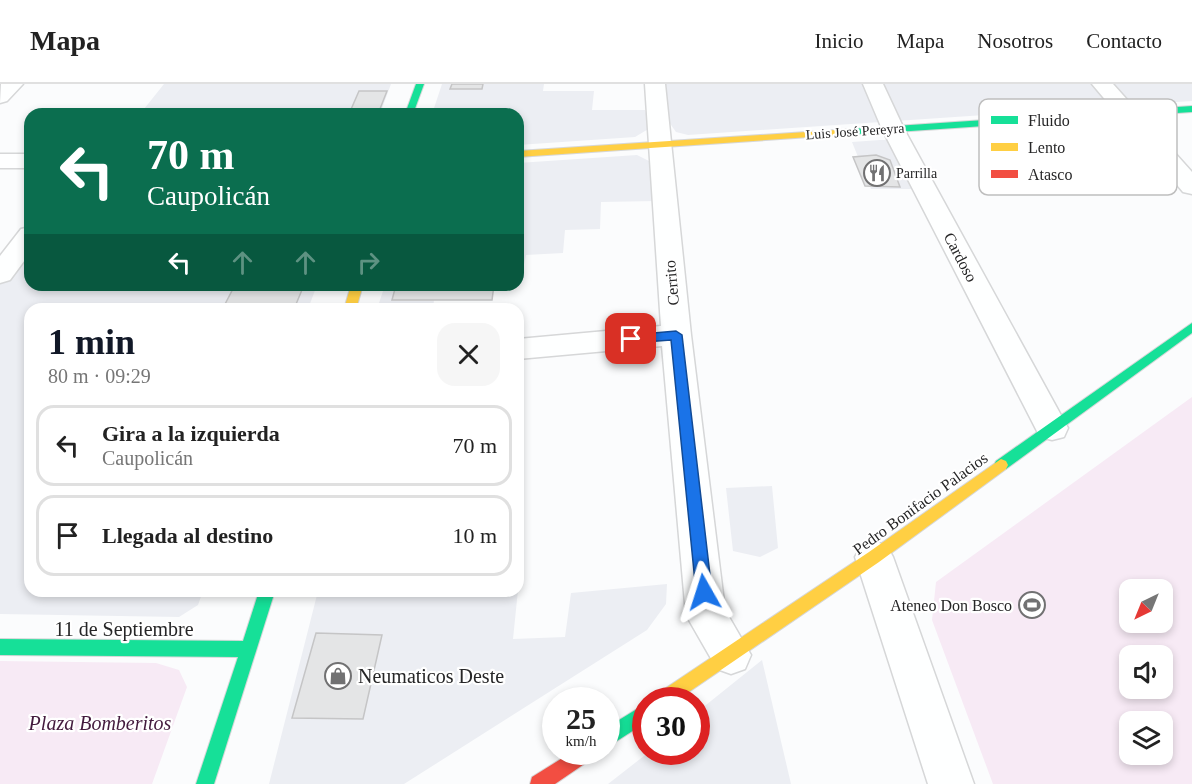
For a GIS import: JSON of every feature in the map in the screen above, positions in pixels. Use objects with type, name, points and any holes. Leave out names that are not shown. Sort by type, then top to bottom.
[{"type":"street","points":[[0,97],[13,84]]},
{"type":"street","points":[[411,108],[420,84]]},
{"type":"street","name":"Cerrito","points":[[655,84],[658,144],[676,335],[706,615],[731,655]]},
{"type":"street","name":"Cardoso","points":[[873,84],[893,129],[1052,428]]},
{"type":"street","points":[[1102,84],[1115,99]]},
{"type":"street","name":"Luis José Pereyra","points":[[1177,110],[1192,109]]},
{"type":"street","name":"Luis José Pereyra","points":[[524,154],[979,123]]},
{"type":"street","points":[[0,161],[24,161]]},
{"type":"street","points":[[1177,170],[1192,187]]},
{"type":"street","points":[[0,274],[24,243]]},
{"type":"street","name":"Pedro Bonifacio Palacios","points":[[683,687],[873,557],[1192,327]]},
{"type":"street","points":[[524,348],[676,335]]},
{"type":"street","points":[[873,557],[951,784]]},
{"type":"street","points":[[205,784],[265,597]]},
{"type":"street","name":"11 de Septiembre","points":[[0,647],[249,649]]},
{"type":"street","points":[[539,784],[568,765]]},
{"type":"shaded area","points":[[164,84],[391,84],[382,108],[145,108]]},
{"type":"shaded area","points":[[442,84],[544,84],[543,91],[594,91],[592,110],[645,110],[650,128],[635,137],[524,145],[524,108],[434,108]]},
{"type":"shaded area","points":[[666,84],[1192,84],[1192,101],[1177,102],[1177,99],[979,99],[979,115],[688,135],[676,132],[669,122]]},
{"type":"shaded area","points":[[890,140],[916,189],[871,189],[852,142]]},
{"type":"shaded area","points":[[637,155],[651,162],[656,201],[601,202],[600,229],[565,230],[563,253],[526,255],[524,265],[524,163]]},
{"type":"shaded area","points":[[24,250],[24,291],[315,291],[310,303],[24,303],[24,597],[201,597],[198,605],[179,617],[0,614],[0,276]]},
{"type":"shaded area","points":[[383,291],[493,291],[492,300],[379,303]]},
{"type":"shaded area","points":[[772,486],[778,548],[760,557],[733,551],[726,488]]},
{"type":"shaded area","points":[[667,584],[666,604],[647,630],[557,687],[542,687],[542,697],[404,784],[269,784],[316,597],[517,597],[513,639],[565,637],[571,593]]},
{"type":"shaded area","points":[[762,660],[791,784],[608,784],[632,765],[710,765],[710,702]]},
{"type":"green space","name":"Ateneo Don Bosco","points":[[1192,397],[1192,784],[993,784],[932,620],[936,582]]},
{"type":"green space","name":"Plaza Bomberitos","points":[[0,661],[156,663],[179,670],[187,687],[152,784],[0,784]]},
{"type":"building","points":[[452,84],[483,84],[482,89],[450,89]]},
{"type":"building","points":[[359,91],[387,91],[380,108],[352,108]]},
{"type":"building","name":"Parrilla","points":[[876,155],[890,160],[900,187],[865,186],[853,157]]},
{"type":"building","points":[[232,291],[302,291],[296,303],[226,303]]},
{"type":"building","points":[[394,291],[493,291],[492,300],[392,300]]},
{"type":"building","name":"Neumaticos Deste","points":[[316,633],[382,635],[363,719],[292,718]]},
{"type":"traffic: fast","points":[[411,108],[420,84]]},
{"type":"traffic: fast","points":[[1177,110],[1192,109]]},
{"type":"traffic: fast","points":[[851,132],[979,123]]},
{"type":"traffic: fast","points":[[1001,465],[1192,327]]},
{"type":"traffic: fast","points":[[205,784],[265,597]]},
{"type":"traffic: fast","points":[[0,647],[249,649]]},
{"type":"traffic: fast","points":[[620,730],[632,722]]},
{"type":"traffic: slow","points":[[524,154],[851,132]]},
{"type":"traffic: slow","points":[[352,303],[355,291]]},
{"type":"traffic: slow","points":[[682,687],[874,557],[1001,465]]},
{"type":"traffic: jam","points":[[539,784],[568,765]]},
{"type":"place","name":"Parrilla","points":[[877,173]]},
{"type":"place","name":"Ateneo Don Bosco","points":[[1032,605]]},
{"type":"place","name":"Neumaticos Deste","points":[[338,676]]},
{"type":"route","points":[[631,339],[676,335],[704,592]]}]
